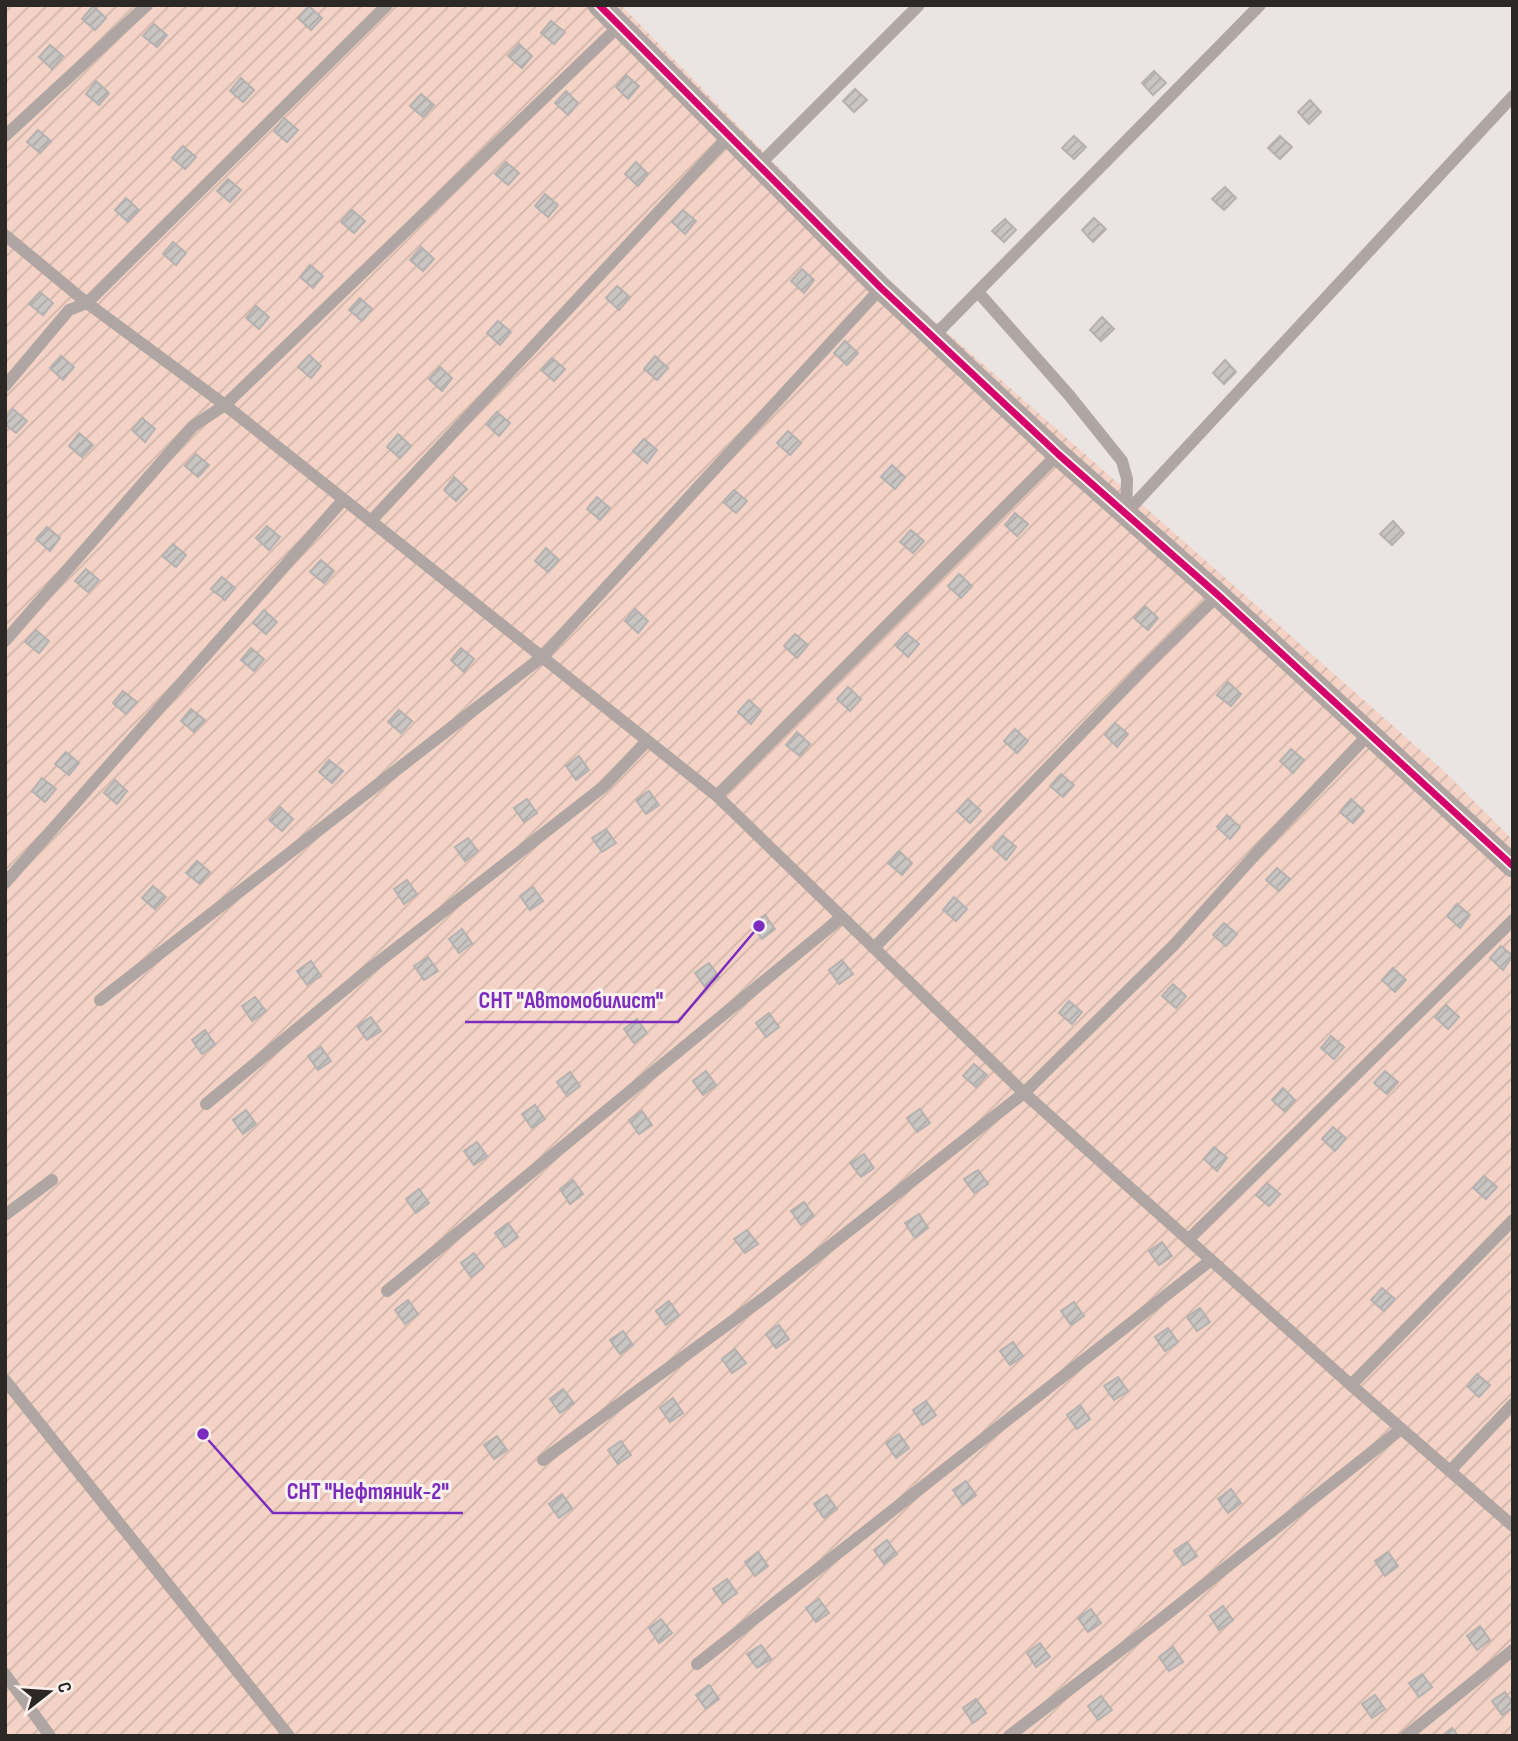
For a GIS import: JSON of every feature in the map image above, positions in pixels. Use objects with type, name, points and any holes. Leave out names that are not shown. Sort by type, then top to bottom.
[{"type":"street","points":[[599,5],[933,337],[1058,454],[1218,595],[1513,866]]},
{"type":"lane","points":[[5,136],[147,5]]},
{"type":"lane","points":[[5,386],[69,310],[87,303],[387,5]]},
{"type":"lane","points":[[759,165],[919,5]]},
{"type":"lane","points":[[933,337],[1260,5]]},
{"type":"lane","points":[[5,641],[193,426],[225,405],[619,26]]},
{"type":"lane","points":[[1126,513],[1513,96]]},
{"type":"lane","points":[[371,521],[730,135]]},
{"type":"lane","points":[[5,235],[87,303],[225,405],[717,796],[1024,1093],[1513,1526]]},
{"type":"lane","points":[[100,1000],[542,657],[881,288]]},
{"type":"lane","points":[[978,292],[1062,386],[1122,461],[1127,479],[1126,513]]},
{"type":"lane","points":[[717,796],[1058,454]]},
{"type":"lane","points":[[5,883],[344,499]]},
{"type":"lane","points":[[874,948],[1134,678],[1218,595]]},
{"type":"lane","points":[[543,1460],[765,1297],[1024,1093],[1174,945],[1369,734]]},
{"type":"lane","points":[[206,1104],[368,971],[603,787],[647,741]]},
{"type":"lane","points":[[387,1291],[842,918]]},
{"type":"lane","points":[[1189,1239],[1513,920]]},
{"type":"lane","points":[[5,1215],[52,1180]]},
{"type":"lane","points":[[1351,1385],[1513,1220]]},
{"type":"lane","points":[[697,1664],[1211,1260]]},
{"type":"lane","points":[[5,1380],[289,1736]]},
{"type":"lane","points":[[1450,1471],[1513,1404]]},
{"type":"lane","points":[[1010,1736],[1401,1429]]},
{"type":"lane","points":[[1406,1736],[1513,1650]]},
{"type":"lane","points":[[7,1679],[50,1736]]},
{"type":"shaded area","points":[[5,5],[621,5],[891,283],[1443,770],[1513,840],[1513,1736],[5,1736]]},
{"type":"building","points":[[93,6],[106,18],[95,30],[82,19]]},
{"type":"building","points":[[309,6],[322,18],[311,30],[298,18]]},
{"type":"building","points":[[551,21],[565,32],[554,44],[541,33]]},
{"type":"building","points":[[154,24],[167,35],[157,47],[143,36]]},
{"type":"building","points":[[519,44],[532,56],[522,68],[508,56]]},
{"type":"building","points":[[50,45],[63,56],[52,69],[39,57]]},
{"type":"building","points":[[1154,71],[1166,83],[1153,95],[1142,83]]},
{"type":"building","points":[[626,75],[639,86],[628,99],[616,87]]},
{"type":"building","points":[[241,78],[254,90],[243,102],[230,91]]},
{"type":"building","points":[[96,81],[109,93],[99,105],[86,94]]},
{"type":"building","points":[[855,89],[867,100],[854,112],[843,101]]},
{"type":"building","points":[[566,91],[578,103],[568,115],[555,103]]},
{"type":"building","points":[[421,94],[434,105],[423,117],[410,106]]},
{"type":"building","points":[[1310,100],[1321,112],[1309,124],[1298,112]]},
{"type":"building","points":[[284,118],[298,130],[287,142],[274,131]]},
{"type":"building","points":[[38,130],[51,141],[40,153],[27,142]]},
{"type":"building","points":[[1074,136],[1086,147],[1074,159],[1062,148]]},
{"type":"building","points":[[1280,136],[1292,147],[1280,159],[1268,148]]},
{"type":"building","points":[[183,146],[196,157],[185,169],[172,158]]},
{"type":"building","points":[[506,162],[519,173],[508,185],[495,174]]},
{"type":"building","points":[[636,162],[648,174],[638,186],[625,174]]},
{"type":"building","points":[[228,179],[241,190],[230,202],[217,191]]},
{"type":"building","points":[[1225,187],[1236,198],[1224,210],[1212,199]]},
{"type":"building","points":[[545,194],[558,205],[548,217],[535,206]]},
{"type":"building","points":[[126,198],[139,210],[128,222],[115,210]]},
{"type":"building","points":[[352,210],[365,221],[354,233],[341,222]]},
{"type":"building","points":[[683,210],[696,221],[685,234],[672,222]]},
{"type":"building","points":[[1094,218],[1106,229],[1093,242],[1082,230]]},
{"type":"building","points":[[1005,219],[1016,230],[1004,242],[992,231]]},
{"type":"building","points":[[173,242],[186,253],[176,265],[163,254]]},
{"type":"building","points":[[421,247],[434,259],[423,271],[410,260]]},
{"type":"building","points":[[310,265],[323,276],[313,288],[300,277]]},
{"type":"building","points":[[802,269],[814,280],[804,293],[791,281]]},
{"type":"building","points":[[617,286],[630,297],[619,310],[606,298]]},
{"type":"building","points":[[40,292],[53,303],[43,315],[29,304]]},
{"type":"building","points":[[360,298],[372,309],[362,321],[349,310]]},
{"type":"building","points":[[256,306],[269,317],[259,329],[246,318]]},
{"type":"building","points":[[1102,317],[1114,329],[1101,341],[1090,330]]},
{"type":"building","points":[[498,321],[511,332],[500,345],[487,333]]},
{"type":"building","points":[[845,341],[858,353],[847,365],[834,353]]},
{"type":"building","points":[[309,355],[321,366],[311,378],[298,367]]},
{"type":"building","points":[[61,356],[74,367],[63,380],[50,368]]},
{"type":"building","points":[[655,356],[668,368],[657,380],[644,369]]},
{"type":"building","points":[[552,358],[565,369],[554,381],[541,370]]},
{"type":"building","points":[[1225,360],[1236,372],[1224,384],[1213,373]]},
{"type":"building","points":[[440,367],[452,378],[442,391],[429,379]]},
{"type":"building","points":[[13,409],[27,421],[16,433],[5,424],[5,419]]},
{"type":"building","points":[[497,412],[510,423],[499,436],[486,424]]},
{"type":"building","points":[[142,418],[155,429],[145,442],[132,430]]},
{"type":"building","points":[[788,431],[801,443],[790,455],[777,443]]},
{"type":"building","points":[[79,433],[93,445],[82,457],[69,446]]},
{"type":"building","points":[[398,434],[411,446],[400,458],[387,447]]},
{"type":"building","points":[[644,439],[657,450],[647,463],[633,451]]},
{"type":"building","points":[[196,454],[209,465],[198,477],[185,466]]},
{"type":"building","points":[[892,465],[905,477],[895,489],[881,477]]},
{"type":"building","points":[[454,477],[467,489],[456,501],[444,490]]},
{"type":"building","points":[[734,490],[747,501],[736,513],[723,502]]},
{"type":"building","points":[[597,497],[610,508],[600,520],[587,509]]},
{"type":"building","points":[[1015,513],[1028,524],[1017,536],[1005,525]]},
{"type":"building","points":[[1393,521],[1404,533],[1392,545],[1380,534]]},
{"type":"building","points":[[267,526],[280,537],[269,550],[256,538]]},
{"type":"building","points":[[47,527],[60,538],[50,551],[36,539]]},
{"type":"building","points":[[911,530],[924,541],[913,553],[900,542]]},
{"type":"building","points":[[173,544],[186,555],[176,567],[162,556]]},
{"type":"building","points":[[546,548],[559,560],[548,572],[535,561]]},
{"type":"building","points":[[321,560],[334,571],[324,583],[310,572]]},
{"type":"building","points":[[86,569],[99,580],[88,592],[75,581]]},
{"type":"building","points":[[959,574],[972,586],[961,598],[948,586]]},
{"type":"building","points":[[222,577],[235,588],[225,600],[211,589]]},
{"type":"building","points":[[1145,606],[1158,618],[1148,630],[1134,618]]},
{"type":"building","points":[[635,609],[648,621],[638,633],[625,621]]},
{"type":"building","points":[[264,610],[277,622],[266,634],[253,623]]},
{"type":"building","points":[[36,630],[49,641],[39,653],[25,642]]},
{"type":"building","points":[[906,633],[919,644],[908,657],[895,645]]},
{"type":"building","points":[[795,634],[808,645],[797,658],[784,646]]},
{"type":"building","points":[[251,648],[264,659],[254,671],[241,660]]},
{"type":"building","points":[[461,648],[474,659],[464,672],[451,660]]},
{"type":"building","points":[[1228,682],[1241,694],[1231,706],[1217,695]]},
{"type":"building","points":[[848,687],[861,699],[850,711],[837,699]]},
{"type":"building","points":[[123,691],[137,702],[126,714],[113,703]]},
{"type":"building","points":[[749,700],[761,711],[751,724],[738,712]]},
{"type":"building","points":[[191,709],[205,720],[194,732],[181,721]]},
{"type":"building","points":[[399,710],[412,721],[401,733],[388,722]]},
{"type":"building","points":[[1115,723],[1128,734],[1117,747],[1105,735]]},
{"type":"building","points":[[1015,729],[1028,741],[1017,753],[1004,741]]},
{"type":"building","points":[[797,732],[810,744],[800,756],[786,745]]},
{"type":"building","points":[[1291,749],[1304,760],[1293,773],[1280,761]]},
{"type":"building","points":[[66,752],[79,763],[69,775],[55,764]]},
{"type":"building","points":[[579,756],[589,770],[576,780],[566,766]]},
{"type":"building","points":[[329,760],[343,771],[332,783],[319,772]]},
{"type":"building","points":[[1061,774],[1074,785],[1063,797],[1050,786]]},
{"type":"building","points":[[42,778],[56,789],[45,802],[32,791]]},
{"type":"building","points":[[115,780],[127,791],[117,804],[104,793]]},
{"type":"building","points":[[649,791],[659,805],[646,814],[636,800]]},
{"type":"building","points":[[527,799],[537,813],[524,822],[514,808]]},
{"type":"building","points":[[968,799],[981,811],[970,823],[957,811]]},
{"type":"building","points":[[1351,799],[1364,811],[1353,823],[1340,812]]},
{"type":"building","points":[[280,807],[293,819],[282,831],[269,820]]},
{"type":"building","points":[[1227,815],[1240,827],[1230,839],[1217,827]]},
{"type":"building","points":[[606,829],[616,843],[602,852],[592,838]]},
{"type":"building","points":[[1003,836],[1016,847],[1006,860],[993,848]]},
{"type":"building","points":[[468,838],[478,851],[465,861],[455,847]]},
{"type":"building","points":[[899,851],[912,863],[902,875],[888,863]]},
{"type":"building","points":[[197,861],[210,872],[200,884],[186,873]]},
{"type":"building","points":[[1277,868],[1290,879],[1279,891],[1266,880]]},
{"type":"building","points":[[407,880],[417,894],[404,904],[394,889]]},
{"type":"building","points":[[153,886],[166,897],[155,909],[142,898]]},
{"type":"building","points":[[533,887],[543,901],[530,910],[520,896]]},
{"type":"building","points":[[954,897],[967,909],[956,921],[943,910]]},
{"type":"building","points":[[1457,904],[1470,915],[1460,928],[1447,916]]},
{"type":"building","points":[[765,915],[775,929],[762,939],[752,924]]},
{"type":"building","points":[[1224,923],[1237,934],[1226,946],[1213,935]]},
{"type":"building","points":[[462,929],[472,943],[459,953],[449,939]]},
{"type":"building","points":[[1501,946],[1513,956],[1503,970],[1490,958]]},
{"type":"building","points":[[428,957],[438,971],[424,980],[414,966]]},
{"type":"building","points":[[842,960],[853,974],[839,984],[829,970]]},
{"type":"building","points":[[311,961],[321,976],[307,985],[297,971]]},
{"type":"building","points":[[709,963],[719,977],[705,987],[695,973]]},
{"type":"building","points":[[1393,968],[1406,980],[1395,992],[1382,980]]},
{"type":"building","points":[[1173,984],[1186,996],[1176,1008],[1162,996]]},
{"type":"building","points":[[255,997],[266,1011],[252,1021],[242,1006]]},
{"type":"building","points":[[1069,1001],[1082,1012],[1072,1024],[1059,1013]]},
{"type":"building","points":[[1446,1005],[1459,1017],[1448,1029],[1435,1017]]},
{"type":"building","points":[[769,1013],[779,1027],[766,1037],[756,1023]]},
{"type":"building","points":[[371,1017],[381,1031],[367,1040],[357,1026]]},
{"type":"building","points":[[637,1019],[647,1033],[634,1043],[624,1029]]},
{"type":"building","points":[[205,1030],[215,1044],[202,1054],[192,1040]]},
{"type":"building","points":[[1331,1036],[1344,1047],[1334,1059],[1321,1048]]},
{"type":"building","points":[[321,1047],[331,1061],[318,1070],[308,1056]]},
{"type":"building","points":[[974,1064],[987,1075],[976,1087],[963,1076]]},
{"type":"building","points":[[706,1071],[716,1085],[703,1095],[693,1081]]},
{"type":"building","points":[[1385,1071],[1398,1082],[1387,1094],[1374,1083]]},
{"type":"building","points":[[570,1072],[580,1086],[567,1096],[557,1082]]},
{"type":"building","points":[[1283,1088],[1295,1100],[1285,1112],[1272,1100]]},
{"type":"building","points":[[535,1105],[545,1119],[532,1128],[522,1114]]},
{"type":"building","points":[[920,1109],[930,1123],[917,1132],[907,1118]]},
{"type":"building","points":[[246,1110],[256,1124],[243,1134],[233,1120]]},
{"type":"building","points":[[642,1111],[652,1125],[639,1134],[629,1120]]},
{"type":"building","points":[[1333,1127],[1346,1138],[1335,1151],[1322,1139]]},
{"type":"building","points":[[477,1142],[487,1156],[474,1165],[464,1151]]},
{"type":"building","points":[[1214,1147],[1227,1158],[1217,1171],[1204,1159]]},
{"type":"building","points":[[864,1154],[874,1168],[861,1177],[850,1163]]},
{"type":"building","points":[[978,1170],[988,1184],[974,1193],[964,1179]]},
{"type":"building","points":[[1484,1176],[1497,1187],[1486,1199],[1473,1188]]},
{"type":"building","points":[[573,1180],[583,1194],[570,1204],[560,1189]]},
{"type":"building","points":[[1267,1183],[1280,1194],[1269,1206],[1256,1195]]},
{"type":"building","points":[[419,1189],[429,1203],[416,1213],[406,1199]]},
{"type":"building","points":[[804,1202],[814,1216],[801,1225],[791,1211]]},
{"type":"building","points":[[919,1214],[928,1228],[915,1238],[905,1223]]},
{"type":"building","points":[[508,1223],[518,1237],[505,1247],[495,1233]]},
{"type":"building","points":[[747,1230],[758,1244],[745,1253],[734,1239]]},
{"type":"building","points":[[1162,1242],[1172,1256],[1159,1265],[1149,1251]]},
{"type":"building","points":[[474,1253],[484,1267],[471,1277],[461,1263]]},
{"type":"building","points":[[1382,1288],[1395,1299],[1384,1311],[1371,1300]]},
{"type":"building","points":[[408,1300],[418,1314],[405,1324],[395,1310]]},
{"type":"building","points":[[669,1301],[679,1315],[666,1325],[656,1311]]},
{"type":"building","points":[[1074,1302],[1084,1316],[1071,1325],[1061,1311]]},
{"type":"building","points":[[1200,1308],[1210,1322],[1197,1331],[1187,1317]]},
{"type":"building","points":[[779,1325],[789,1339],[776,1348],[766,1334]]},
{"type":"building","points":[[1168,1328],[1178,1342],[1165,1351],[1155,1337]]},
{"type":"building","points":[[623,1331],[633,1345],[620,1354],[610,1340]]},
{"type":"building","points":[[1013,1342],[1023,1356],[1010,1365],[1000,1351]]},
{"type":"building","points":[[735,1349],[746,1363],[732,1373],[722,1359]]},
{"type":"building","points":[[1477,1374],[1490,1385],[1479,1397],[1467,1386]]},
{"type":"building","points":[[1118,1377],[1128,1391],[1114,1400],[1104,1386]]},
{"type":"building","points":[[563,1389],[574,1403],[560,1413],[550,1399]]},
{"type":"building","points":[[673,1398],[683,1413],[670,1422],[660,1408]]},
{"type":"building","points":[[926,1401],[936,1415],[923,1425],[913,1410]]},
{"type":"building","points":[[1080,1405],[1090,1419],[1077,1429],[1067,1415]]},
{"type":"building","points":[[899,1434],[909,1448],[896,1458],[886,1443]]},
{"type":"building","points":[[497,1436],[507,1450],[494,1459],[484,1445]]},
{"type":"building","points":[[621,1441],[631,1455],[618,1464],[608,1450]]},
{"type":"building","points":[[966,1481],[976,1495],[963,1505],[953,1490]]},
{"type":"building","points":[[1231,1489],[1241,1503],[1228,1513],[1218,1499]]},
{"type":"building","points":[[562,1494],[572,1508],[559,1518],[549,1504]]},
{"type":"building","points":[[827,1495],[837,1509],[824,1518],[814,1504]]},
{"type":"building","points":[[887,1540],[897,1554],[884,1564],[874,1550]]},
{"type":"building","points":[[1187,1542],[1197,1556],[1184,1565],[1174,1551]]},
{"type":"building","points":[[758,1552],[768,1566],[755,1576],[745,1562]]},
{"type":"building","points":[[1388,1552],[1398,1566],[1385,1576],[1375,1561]]},
{"type":"building","points":[[727,1579],[737,1593],[723,1603],[713,1589]]},
{"type":"building","points":[[819,1599],[829,1613],[816,1622],[806,1608]]},
{"type":"building","points":[[1223,1606],[1233,1620],[1219,1630],[1210,1616]]},
{"type":"building","points":[[1091,1609],[1101,1623],[1088,1632],[1078,1618]]},
{"type":"building","points":[[661,1619],[672,1633],[659,1643],[649,1628]]},
{"type":"building","points":[[1480,1626],[1490,1640],[1477,1650],[1467,1636]]},
{"type":"building","points":[[1040,1643],[1050,1657],[1036,1667],[1027,1653]]},
{"type":"building","points":[[761,1645],[771,1659],[757,1668],[747,1654]]},
{"type":"building","points":[[1173,1647],[1183,1662],[1169,1671],[1159,1657]]},
{"type":"building","points":[[1422,1674],[1432,1687],[1419,1697],[1409,1683]]},
{"type":"building","points":[[709,1685],[719,1699],[706,1709],[696,1695]]},
{"type":"building","points":[[1505,1692],[1513,1707],[1502,1715],[1492,1701]]},
{"type":"building","points":[[1375,1695],[1385,1709],[1372,1718],[1362,1704]]},
{"type":"building","points":[[1101,1696],[1112,1710],[1098,1720],[1088,1706]]},
{"type":"building","points":[[976,1699],[986,1713],[973,1723],[963,1708]]},
{"type":"building","points":[[1452,1728],[1458,1736],[1442,1736]]},
{"type":"cycle path","points":[[599,5],[881,288],[1058,454],[1218,595],[1513,866]]},
{"type":"place","name":"СНТ \"Автомобилист\"","points":[[759,926]]},
{"type":"place","name":"СНТ \"Нефтяник-2\"","points":[[203,1434]]}]
